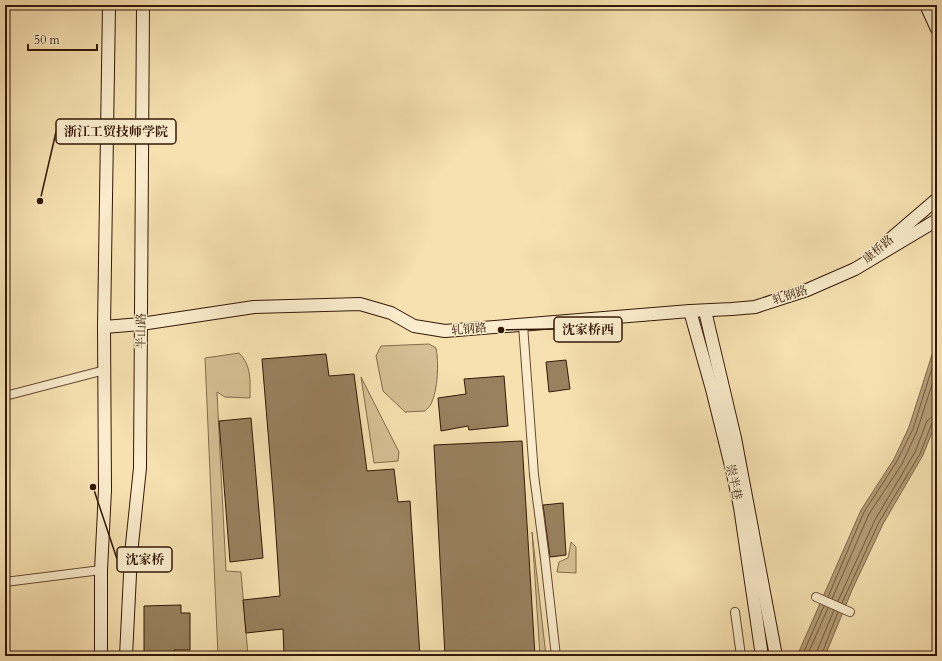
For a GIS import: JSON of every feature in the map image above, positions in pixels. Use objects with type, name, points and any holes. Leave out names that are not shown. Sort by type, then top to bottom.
[{"type":"main road","points":[[101,656],[101,570],[105,490],[104,327],[109,5]]},
{"type":"main road","name":"半山路","points":[[126,656],[131,554],[140,468],[143,5]]},
{"type":"main road","points":[[926,5],[937,29]]},
{"type":"main road","name":"康桥路","points":[[855,268],[937,200]]},
{"type":"main road","name":"康桥路","points":[[855,268],[937,220]]},
{"type":"main road","name":"轧钢路","points":[[104,327],[141,324],[254,307],[360,304],[391,313],[414,326],[445,331],[523,326],[690,311],[755,307],[807,290],[855,268]]},
{"type":"main road","name":"崇半巷","points":[[705,310],[736,438],[776,656]]},
{"type":"main road","name":"崇半巷","points":[[690,311],[717,407],[740,507],[762,656]]},
{"type":"street","points":[[523,326],[534,475],[556,656]]},
{"type":"street","points":[[5,396],[105,370]]},
{"type":"street","points":[[5,582],[101,570]]},
{"type":"street","points":[[816,597],[850,612]]},
{"type":"street","points":[[735,612],[741,656]]},
{"type":"shaded area","points":[[429,344],[436,348],[438,368],[435,391],[431,405],[425,411],[405,412],[383,391],[376,356],[381,346]]},
{"type":"shaded area","points":[[239,353],[248,368],[250,398],[225,397],[217,392],[226,571],[241,572],[248,656],[218,656],[205,358]]},
{"type":"shaded area","points":[[361,377],[399,452],[398,461],[374,463]]},
{"type":"shaded area","points":[[532,532],[546,656],[540,656]]},
{"type":"shaded area","points":[[571,542],[576,547],[576,573],[557,572],[559,562],[568,558]]},
{"type":"water","points":[[937,339],[937,420],[923,455],[883,524],[852,590],[825,656],[797,656],[861,510],[894,459],[909,427]]},
{"type":"building","points":[[326,354],[329,376],[354,374],[367,471],[394,469],[398,502],[410,501],[420,656],[284,656],[283,629],[246,633],[243,600],[280,596],[262,359]]},
{"type":"building","points":[[566,360],[570,389],[549,392],[546,362]]},
{"type":"building","points":[[504,376],[508,426],[469,430],[468,426],[441,431],[438,398],[466,394],[464,379]]},
{"type":"building","points":[[251,418],[263,558],[230,562],[219,421]]},
{"type":"building","points":[[522,441],[535,656],[445,656],[434,445]]},
{"type":"building","points":[[563,503],[566,555],[550,557],[543,505]]},
{"type":"building","points":[[181,605],[181,613],[190,613],[190,650],[174,650],[174,656],[144,656],[144,606]]},
{"type":"place","name":"浙江工贸技师学院","points":[[40,201]]},
{"type":"place","name":"沈家桥西","points":[[501,330]]},
{"type":"place","name":"沈家桥","points":[[93,487]]}]
